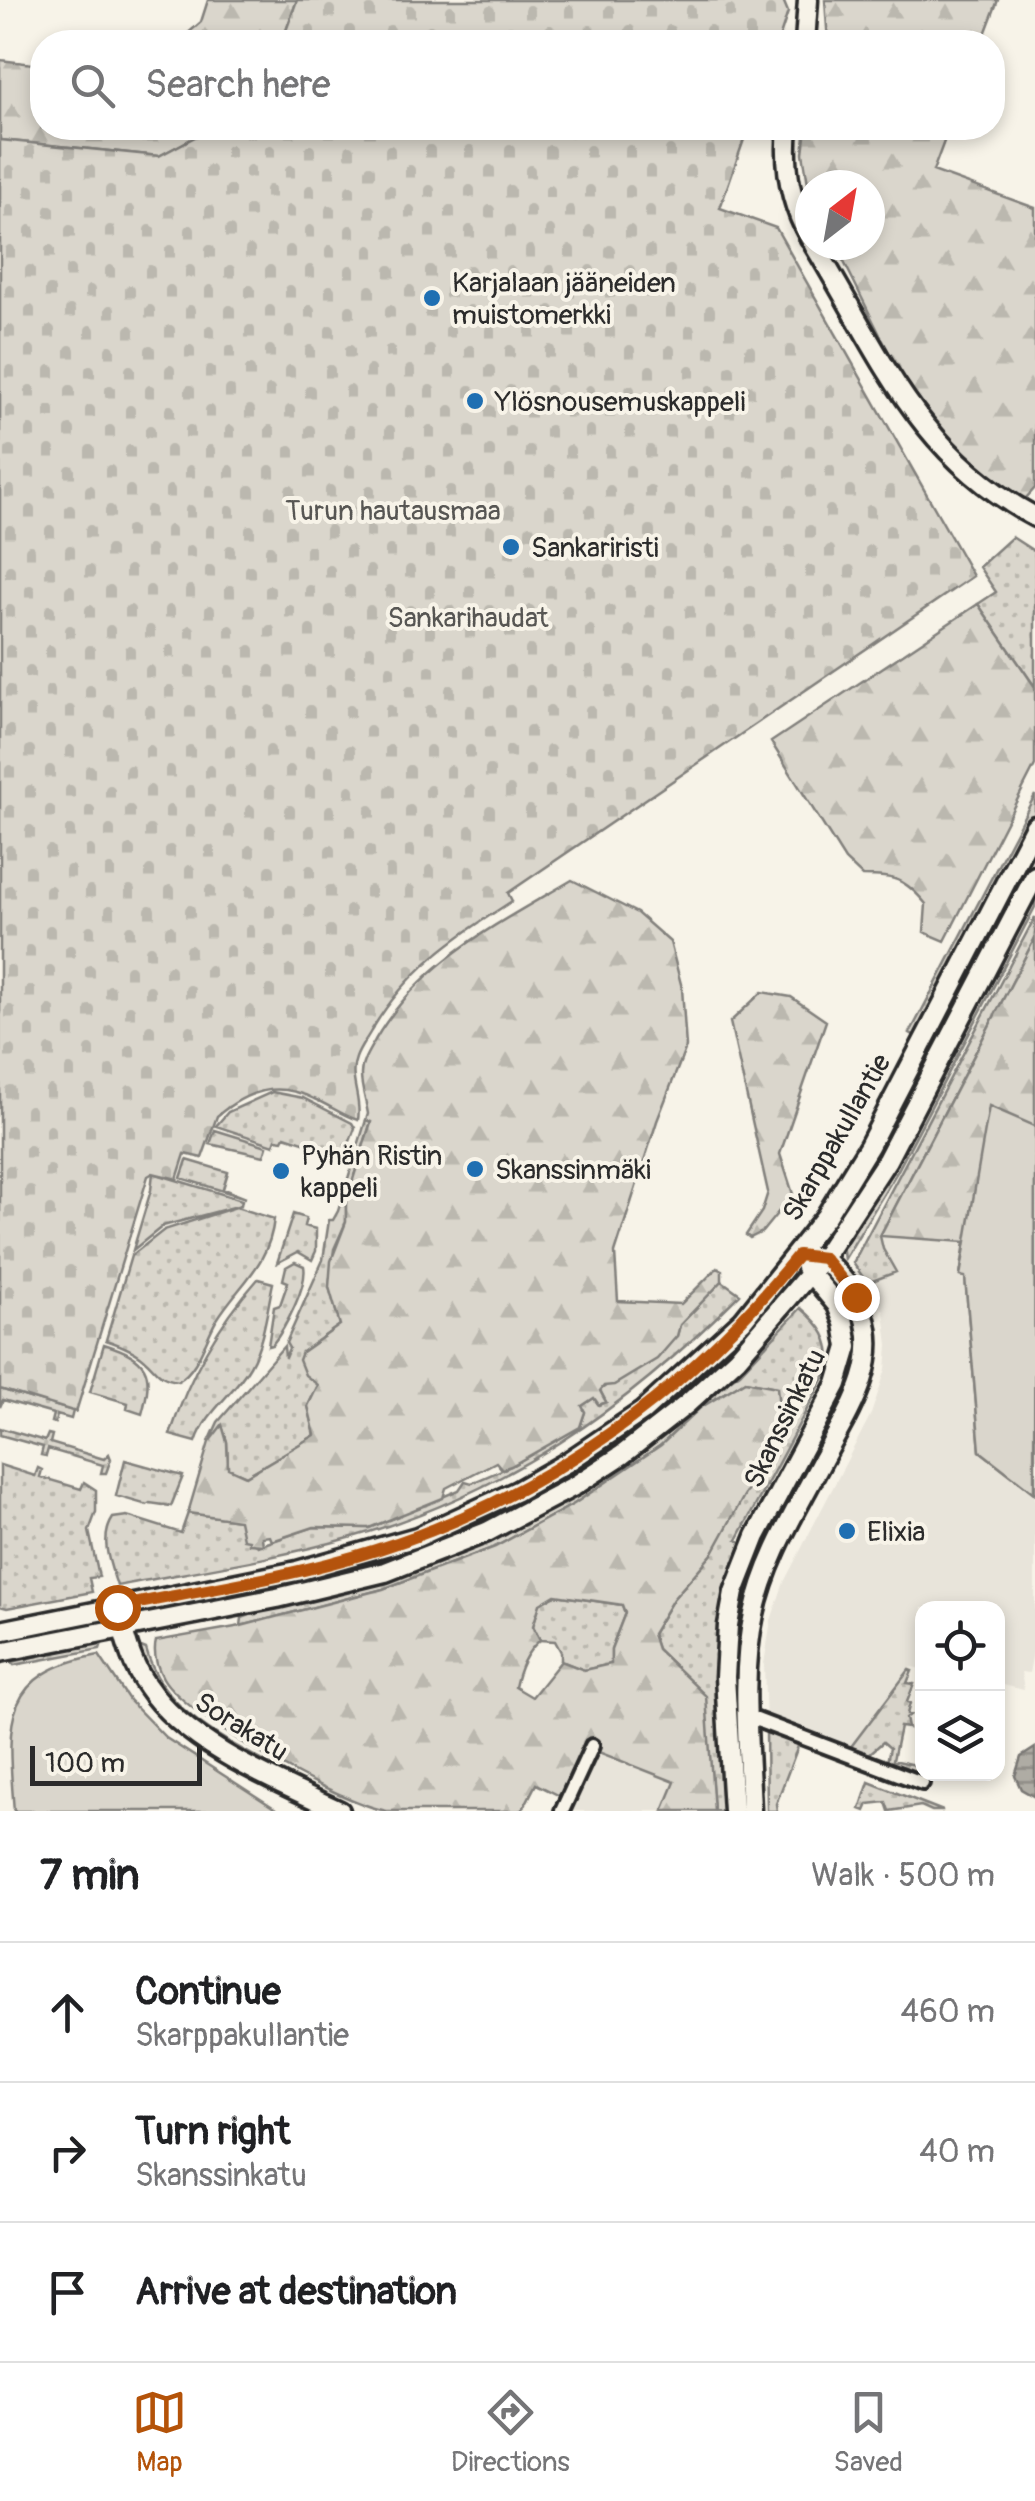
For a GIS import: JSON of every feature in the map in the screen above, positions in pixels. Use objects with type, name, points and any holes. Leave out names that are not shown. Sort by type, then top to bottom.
[{"type":"main road","points":[[806,30],[808,0]]},
{"type":"main road","points":[[788,140],[789,186],[795,206]]},
{"type":"main road","points":[[823,260],[921,424],[968,472],[1035,517]]},
{"type":"main road","name":"Skarppakullantie","points":[[0,1631],[298,1571],[374,1551],[446,1525],[517,1491],[608,1436],[671,1388],[743,1320],[798,1255],[869,1146],[1035,826]]},
{"type":"main road","name":"Skarppakullantie","points":[[2,1655],[385,1572],[528,1511],[622,1455],[737,1358],[824,1258],[887,1160],[1035,876]]},
{"type":"main road","points":[[798,1255],[824,1258]]},
{"type":"main road","name":"Skanssinkatu","points":[[734,1811],[726,1677],[734,1592],[756,1536],[837,1384],[846,1356],[847,1339],[840,1311],[798,1255]]},
{"type":"main road","name":"Skanssinkatu","points":[[751,1811],[751,1630],[761,1586],[855,1400],[868,1360],[862,1308],[824,1258]]},
{"type":"main road","name":"Sorakatu","points":[[117,1607],[141,1677],[173,1716],[254,1768],[340,1811]]},
{"type":"street","points":[[749,1717],[922,1783]]},
{"type":"street","points":[[562,1811],[592,1746]]},
{"type":"shaded area","points":[[880,1236],[965,1242],[960,1275],[965,1276],[980,1451],[1035,1492],[1035,1642],[1029,1673],[1021,1672],[1024,1690],[1005,1686],[1005,1601],[915,1601],[915,1668],[842,1757],[766,1730],[764,1664],[771,1620],[784,1582],[871,1414],[886,1369],[884,1312],[867,1277]]},
{"type":"shaded area","points":[[1035,1748],[1035,1797],[1021,1789],[1015,1776],[1021,1757]]},
{"type":"shaded area","points":[[596,1751],[676,1782],[663,1811],[569,1811]]},
{"type":"green space","points":[[208,0],[297,0],[286,30],[192,30],[201,22]]},
{"type":"green space","points":[[297,0],[783,0],[788,12],[782,30],[286,30]]},
{"type":"green space","points":[[825,0],[998,0],[987,30],[827,30]]},
{"type":"green space","points":[[0,60],[30,64],[30,140],[189,140],[159,156],[0,140]]},
{"type":"green space","name":"Turun hautausmaa","points":[[0,140],[159,156],[189,140],[744,140],[720,208],[776,228],[973,576],[508,893],[512,901],[433,957],[385,1009],[357,1055],[354,1073],[358,1120],[300,1093],[263,1091],[240,1100],[217,1116],[202,1158],[185,1154],[177,1179],[153,1173],[148,1176],[76,1412],[0,1389]]},
{"type":"green space","points":[[805,140],[945,140],[933,171],[1035,208],[1035,488],[1025,499],[978,465],[924,411],[882,340],[842,260],[885,260],[885,170],[806,170]]},
{"type":"green space","points":[[1012,537],[1035,552],[1035,687],[978,604],[996,592],[979,567]]},
{"type":"green space","points":[[978,604],[1035,687],[1035,765],[945,941],[924,932],[926,904],[905,884],[891,878],[862,876],[845,860],[771,742]]},
{"type":"green space","points":[[1035,795],[1035,815],[919,1038],[910,1033]]},
{"type":"green space","points":[[1035,840],[1035,864],[934,1048],[929,1045]]},
{"type":"green space","points":[[572,880],[637,913],[670,942],[682,988],[686,1047],[657,1121],[615,1253],[618,1301],[681,1304],[717,1268],[722,1270],[722,1281],[680,1325],[677,1336],[657,1359],[614,1385],[604,1386],[600,1391],[606,1402],[599,1405],[594,1398],[582,1406],[585,1412],[580,1427],[511,1466],[502,1469],[496,1462],[446,1488],[443,1498],[369,1528],[314,1527],[272,1541],[270,1536],[262,1537],[263,1545],[249,1544],[249,1540],[243,1539],[239,1520],[188,1513],[209,1442],[222,1425],[228,1468],[246,1476],[315,1435],[308,1406],[318,1385],[305,1375],[299,1360],[302,1352],[340,1325],[329,1287],[331,1261],[346,1222],[346,1202],[371,1122],[366,1120],[361,1075],[375,1040],[414,988],[462,947]]},
{"type":"green space","points":[[1035,889],[1035,907],[897,1172],[844,1260],[842,1243]]},
{"type":"green space","points":[[1035,917],[1035,938],[880,1236],[896,1272],[867,1283],[853,1263]]},
{"type":"green space","points":[[1035,938],[1034,1493],[980,1451],[965,1277],[960,1276],[965,1242],[880,1236]]},
{"type":"green space","points":[[762,992],[791,997],[826,1021],[780,1154],[793,1194],[762,1232],[750,1238],[746,1235],[762,1211],[768,1192],[730,1022]]},
{"type":"green space","points":[[272,1092],[303,1098],[352,1123],[355,1128],[342,1163],[326,1159],[328,1150],[285,1136],[283,1140],[276,1139],[274,1145],[216,1126],[228,1112]]},
{"type":"green space","points":[[989,1106],[1035,1126],[1034,1493],[980,1451],[965,1277],[960,1276]]},
{"type":"green space","points":[[366,1120],[371,1121],[346,1202],[346,1222],[334,1249],[329,1287],[340,1325],[302,1352],[318,1385],[308,1406],[315,1435],[246,1476],[228,1468],[222,1426],[209,1442],[218,1422],[284,1346],[285,1358],[289,1348],[286,1343],[323,1260],[329,1220],[338,1211]]},
{"type":"green space","points":[[215,1130],[267,1146],[264,1156],[210,1144]]},
{"type":"green space","points":[[187,1160],[228,1172],[223,1189],[246,1198],[181,1178]]},
{"type":"green space","points":[[153,1173],[242,1200],[241,1205],[163,1226],[133,1250]]},
{"type":"green space","points":[[236,1207],[274,1219],[271,1235],[259,1262],[216,1321],[185,1376],[178,1381],[166,1378],[136,1353],[106,1340],[131,1256],[164,1230]]},
{"type":"green space","points":[[293,1214],[306,1218],[304,1226],[316,1229],[316,1251],[312,1260],[298,1252],[277,1263]]},
{"type":"green space","points":[[295,1262],[304,1266],[299,1295],[283,1329],[268,1346],[274,1307],[280,1305],[288,1282],[283,1280],[286,1267]]},
{"type":"green space","points":[[258,1279],[273,1283],[262,1336],[250,1366],[206,1421],[196,1442],[170,1435],[206,1352]]},
{"type":"green space","points":[[722,1281],[740,1294],[697,1335],[608,1410],[511,1472],[406,1520],[349,1538],[117,1586],[106,1543],[113,1518],[127,1516],[181,1533],[188,1513],[239,1520],[258,1546],[314,1527],[369,1528],[459,1490],[465,1481],[472,1483],[511,1466],[580,1427],[585,1412],[581,1406],[594,1398],[598,1404],[606,1402],[600,1390],[677,1336],[680,1325]]},
{"type":"green space","points":[[801,1308],[824,1334],[829,1368],[737,1540],[743,1543],[727,1607],[730,1811],[714,1811],[705,1696],[657,1649],[652,1634],[673,1599],[712,1554],[776,1387],[745,1381],[700,1408],[661,1445],[574,1504],[495,1547],[383,1589],[241,1626],[242,1618],[269,1608],[487,1540],[740,1373]]},
{"type":"green space","points":[[104,1344],[131,1355],[144,1368],[147,1387],[142,1414],[127,1409],[128,1403],[90,1392]]},
{"type":"green space","points":[[745,1381],[777,1387],[780,1419],[767,1454],[712,1554],[673,1599],[652,1634],[657,1649],[706,1696],[714,1811],[663,1811],[675,1782],[586,1747],[564,1798],[536,1784],[519,1811],[387,1811],[336,1793],[266,1756],[201,1714],[177,1695],[161,1674],[155,1655],[156,1641],[241,1626],[383,1589],[495,1547],[574,1504],[661,1445],[700,1408]],"holes":[[[555,1595],[622,1605],[625,1613],[611,1649],[611,1664],[584,1670],[561,1661],[532,1697],[515,1687],[523,1662],[540,1640],[533,1626],[540,1604]]]},
{"type":"green space","points":[[0,1389],[73,1411],[71,1419],[57,1415],[55,1423],[51,1422],[53,1414],[3,1400],[0,1407]]},
{"type":"green space","points":[[0,1428],[45,1441],[48,1434],[52,1435],[50,1443],[104,1459],[109,1454],[111,1459],[106,1473],[101,1473],[103,1465],[48,1449],[46,1456],[41,1455],[43,1447],[0,1435]]},
{"type":"green space","points":[[125,1460],[183,1476],[171,1506],[147,1505],[116,1496]]},
{"type":"green space","points":[[0,1465],[35,1476],[38,1468],[42,1470],[40,1477],[81,1489],[84,1482],[96,1490],[96,1512],[89,1531],[99,1577],[89,1578],[92,1592],[7,1608],[0,1606]]},
{"type":"green space","points":[[781,1500],[795,1506],[757,1586],[743,1581]]},
{"type":"green space","points":[[556,1595],[622,1605],[625,1613],[611,1649],[611,1664],[584,1670],[561,1661],[555,1641],[540,1640],[533,1626],[540,1603]]},
{"type":"green space","points":[[102,1643],[100,1649],[14,1665],[12,1662]]},
{"type":"green space","points":[[141,1647],[146,1649],[168,1693],[185,1711],[225,1740],[291,1776],[222,1743],[175,1708],[145,1668]]},
{"type":"green space","points":[[99,1655],[129,1700],[166,1738],[279,1811],[14,1811],[10,1752],[17,1707],[27,1689],[43,1675],[67,1663]]},
{"type":"green space","points":[[912,1671],[907,1683],[914,1684],[907,1702],[908,1728],[900,1727],[893,1760],[915,1765],[915,1772],[887,1762],[890,1748],[883,1742],[868,1755],[850,1748]]},
{"type":"green space","points":[[766,1730],[800,1741],[776,1804],[777,1811],[767,1811]]},
{"type":"green space","points":[[869,1782],[943,1811],[921,1806],[889,1811],[886,1802],[868,1804],[865,1811],[860,1809]]},
{"type":"place","name":"Karjalaan jääneiden muistomerkki","points":[[432,298]]},
{"type":"place","name":"Ylösnousemuskappeli","points":[[475,401]]},
{"type":"place","name":"Sankariristi","points":[[511,547]]},
{"type":"place","name":"Skanssinmäki","points":[[475,1169]]},
{"type":"place","name":"Pyhän Ristin kappeli","points":[[281,1171]]},
{"type":"place","name":"Elixia","points":[[847,1531]]},
{"type":"route","points":[[117,1607],[322,1566],[374,1551],[446,1525],[517,1491],[608,1436],[671,1388],[743,1320],[798,1255],[824,1258],[856,1297]]},
{"type":"park label","name":"Sankarihaudat","points":[[468,617]]}]
